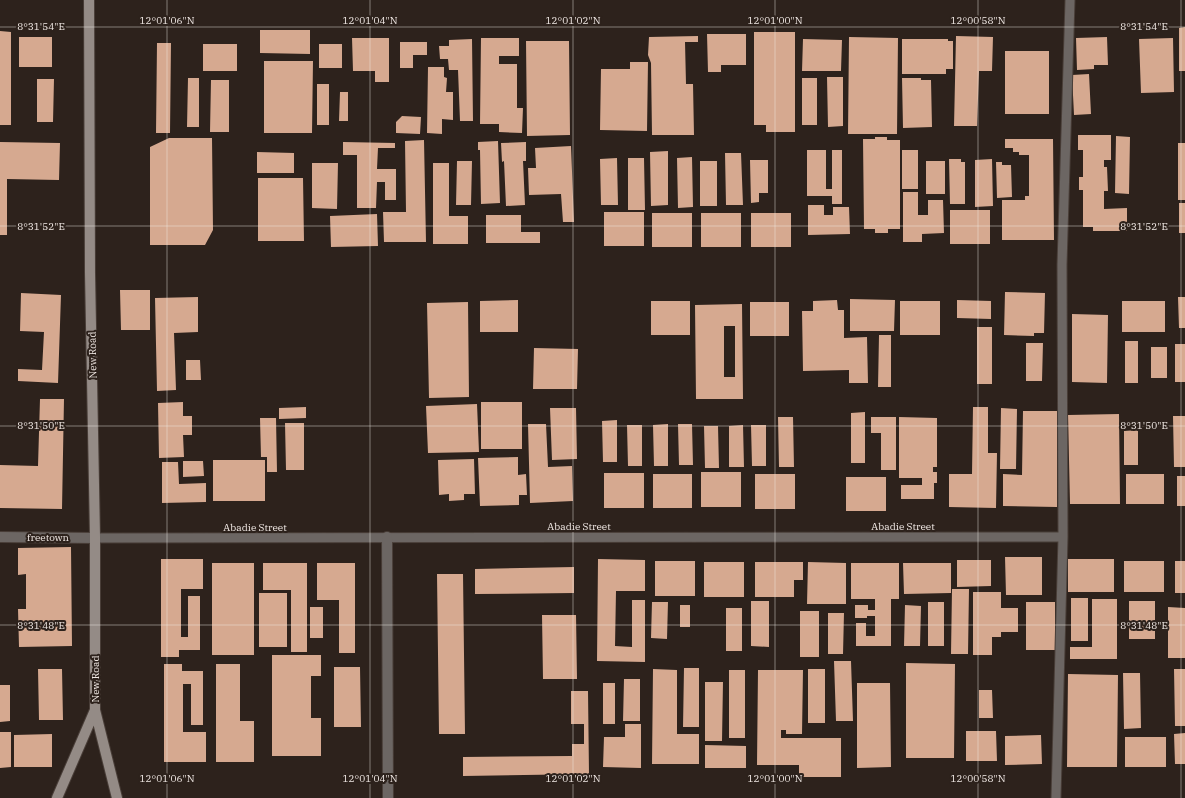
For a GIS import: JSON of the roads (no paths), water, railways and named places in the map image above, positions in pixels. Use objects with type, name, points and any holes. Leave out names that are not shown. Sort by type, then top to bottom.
[{"type":"street","name":"New Road","points":[[90,0],[90,265],[95,538],[95,710],[117,798]]},
{"type":"street","name":"freetown","points":[[0,537],[95,538]]},
{"type":"street","points":[[387,537],[388,798]]},
{"type":"street","name":"New Road","points":[[57,798],[95,710]]},
{"type":"lane","points":[[1056,798],[1063,537],[1062,265],[1070,0]]},
{"type":"lane","name":"Abadie Street","points":[[95,538],[1063,537]]}]
